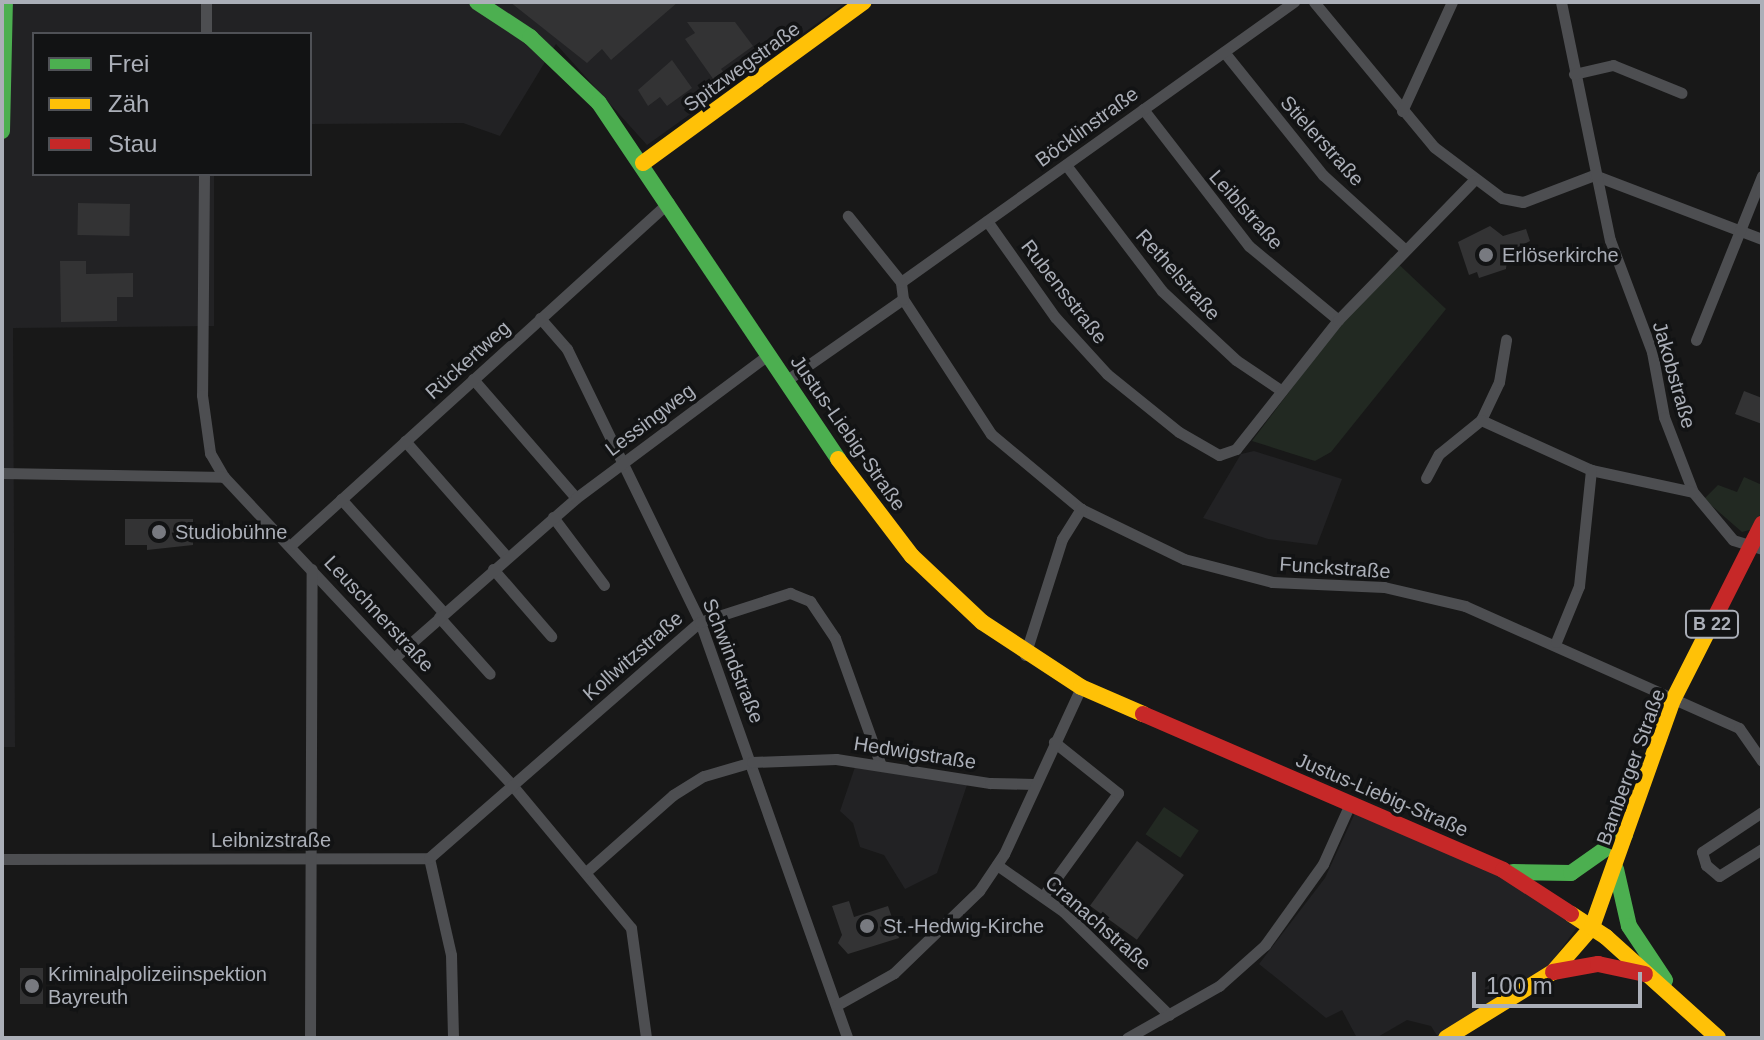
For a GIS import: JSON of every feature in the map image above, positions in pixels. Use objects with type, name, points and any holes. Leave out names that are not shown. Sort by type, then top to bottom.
[{"type":"main road","name":"Justus-Liebig-Straße","points":[[478,2],[551,54],[599,103],[643,163],[852,480],[912,556],[1025,655],[1081,687],[1503,870]]},
{"type":"main road","name":"Spitzwegstraße","points":[[643,163],[845,9],[864,2]]},
{"type":"main road","points":[[2,131],[6,3]]},
{"type":"main road","name":"Bamberger Straße","points":[[1592,927],[1608,896],[1625,835],[1673,700],[1756,548],[1762,524]]},
{"type":"main road","points":[[1503,870],[1571,873],[1625,835]]},
{"type":"main road","points":[[1616,869],[1629,926],[1674,995]]},
{"type":"main road","points":[[1503,870],[1592,927],[1654,976],[1718,1038]]},
{"type":"main road","name":"B 22","points":[[1447,1038],[1553,972],[1592,927]]},
{"type":"main road","points":[[1553,972],[1598,964],[1654,976]]},
{"type":"street","points":[[206,2],[206,32]]},
{"type":"street","name":"Böcklinstraße","points":[[901,282],[1294,2]]},
{"type":"street","points":[[1314,2],[1402,111],[1474,180],[1502,198],[1523,202],[1594,175],[1762,239]]},
{"type":"street","points":[[1402,111],[1452,2]]},
{"type":"street","name":"Jakobstraße","points":[[1561,2],[1594,175],[1610,240],[1652,352],[1664,417],[1693,492],[1733,540],[1756,548]]},
{"type":"street","name":"Stielerstraße","points":[[1224,52],[1323,175],[1402,247]]},
{"type":"street","points":[[1574,74],[1613,65],[1682,93]]},
{"type":"street","name":"Leiblstraße","points":[[1143,109],[1249,246],[1338,320]]},
{"type":"street","name":"Rethelstraße","points":[[1066,165],[1162,291],[1236,360],[1282,391]]},
{"type":"street","name":"Leuschnerstraße","points":[[204,176],[203,427],[224,477],[291,545],[512,785],[586,872],[637,940],[646,1038]]},
{"type":"street","points":[[1696,340],[1736,229],[1762,176]]},
{"type":"street","points":[[1282,391],[1338,320],[1402,247],[1474,180]]},
{"type":"street","name":"Rückertweg","points":[[291,545],[669,202]]},
{"type":"street","points":[[787,380],[903,299],[901,282],[848,216]]},
{"type":"street","name":"Rubensstraße","points":[[987,221],[1055,317],[1107,374],[1179,432],[1219,455],[1236,449],[1282,391]]},
{"type":"street","name":"Funckstraße","points":[[903,299],[991,434],[1081,509],[1184,559],[1272,582],[1384,587],[1465,606],[1556,642],[1673,700],[1739,728],[1762,761]]},
{"type":"street","name":"Schwindstraße","points":[[540,318],[567,349],[700,622],[847,1038]]},
{"type":"street","points":[[1426,478],[1439,454],[1481,420],[1499,382],[1506,340]]},
{"type":"street","name":"Lessingweg","points":[[394,658],[576,498],[769,354]]},
{"type":"street","points":[[473,379],[576,498]]},
{"type":"street","points":[[1481,420],[1591,470],[1693,492]]},
{"type":"street","points":[[405,441],[507,557]]},
{"type":"street","points":[[1556,642],[1579,586],[1591,470]]},
{"type":"street","points":[[2,473],[224,477]]},
{"type":"street","points":[[341,499],[490,674]]},
{"type":"street","points":[[1025,655],[1062,539],[1081,509]]},
{"type":"street","points":[[553,517],[604,585]]},
{"type":"street","points":[[310,1038],[308,858],[312,569]]},
{"type":"street","points":[[493,569],[551,636]]},
{"type":"street","points":[[313,615],[334,593]]},
{"type":"street","name":"Kollwitzstraße","points":[[512,785],[700,622],[790,593],[810,601],[856,680],[880,763]]},
{"type":"street","points":[[837,1005],[915,955],[997,865],[1081,687]]},
{"type":"street","points":[[1044,895],[1118,793],[1054,742]]},
{"type":"street","name":"Hedwigstraße","points":[[586,872],[673,795],[704,776],[752,762],[880,763],[936,776],[1034,784]]},
{"type":"street","points":[[453,1038],[451,955],[429,858],[512,785]]},
{"type":"street","points":[[1127,1038],[1219,986],[1265,945],[1323,864],[1350,804]]},
{"type":"street","points":[[1762,812],[1702,852],[1706,865],[1719,876],[1762,849]]},
{"type":"street","name":"Leibnizstraße","points":[[2,859],[429,858]]},
{"type":"street","name":"Cranachstraße","points":[[997,865],[1044,895],[1169,1015]]},
{"type":"shaded area","points":[[2,2],[847,2],[647,145],[556,44],[500,136],[463,123],[312,124],[312,32],[32,32],[32,176],[214,176],[214,326],[13,328],[15,747],[2,747]]},
{"type":"shaded area","points":[[1391,257],[1446,309],[1331,452],[1315,461],[1252,441]]},
{"type":"shaded area","points":[[1254,451],[1342,479],[1317,545],[1268,539],[1203,518],[1241,454]]},
{"type":"shaded area","points":[[1744,477],[1762,485],[1762,511],[1753,529],[1742,532],[1704,499],[1718,485],[1737,492]]},
{"type":"shaded area","points":[[855,767],[967,785],[937,873],[905,889],[884,855],[860,847],[853,823],[840,811]]},
{"type":"shaded area","points":[[1164,807],[1199,830],[1180,858],[1146,834]]},
{"type":"shaded area","points":[[1355,813],[1503,877],[1580,923],[1546,970],[1438,1037],[1431,1026],[1407,1020],[1376,1038],[1357,1038],[1342,1010],[1326,1018],[1259,964],[1325,878]]},
{"type":"building","points":[[510,2],[678,2],[611,60],[602,49],[587,63]]},
{"type":"building","points":[[687,22],[735,22],[753,46],[721,69],[727,76],[716,83],[685,39],[695,33]]},
{"type":"building","points":[[672,60],[692,88],[667,106],[660,97],[648,106],[638,90]]},
{"type":"building","points":[[78,203],[130,204],[129,236],[77,235]]},
{"type":"building","name":"Erlöserkirche","points":[[1490,226],[1503,236],[1526,229],[1530,241],[1508,252],[1506,269],[1479,278],[1477,272],[1469,275],[1458,242]]},
{"type":"building","points":[[60,261],[86,261],[86,274],[133,273],[133,297],[117,297],[117,321],[61,322]]},
{"type":"building","points":[[1744,391],[1762,398],[1762,424],[1735,414]]},
{"type":"building","name":"Studiobühne","points":[[125,519],[193,519],[193,545],[147,550],[147,545],[125,545]]},
{"type":"building","points":[[1137,841],[1184,875],[1137,940],[1090,906]]},
{"type":"building","name":"St.-Hedwig-Kirche","points":[[849,901],[854,917],[888,906],[899,938],[848,954],[838,943],[842,935],[832,906]]},
{"type":"building","name":"Kriminalpolizeiinspektion Bayreuth","points":[[20,968],[43,968],[43,1004],[20,1004]]},
{"type":"traffic: fast","points":[[2,131],[5,2]]},
{"type":"traffic: fast","points":[[477,2],[530,37],[599,103],[838,459]]},
{"type":"traffic: fast","points":[[1513,872],[1571,873],[1625,835]]},
{"type":"traffic: fast","points":[[1616,869],[1629,926],[1665,980]]},
{"type":"traffic: slow","points":[[643,163],[864,2]]},
{"type":"traffic: slow","points":[[838,459],[912,556],[982,622],[1081,687],[1143,714]]},
{"type":"traffic: slow","points":[[1446,1038],[1553,972],[1592,927],[1673,700],[1709,629]]},
{"type":"traffic: slow","points":[[1571,914],[1606,937],[1718,1038]]},
{"type":"traffic: jam","points":[[1709,629],[1762,524]]},
{"type":"traffic: jam","points":[[1143,714],[1503,870],[1571,914]]},
{"type":"traffic: jam","points":[[1553,972],[1598,964],[1645,974]]},
{"type":"place","name":"Erlöserkirche","points":[[1486,255]]},
{"type":"place","name":"Studiobühne","points":[[159,532]]},
{"type":"place","name":"St.-Hedwig-Kirche","points":[[867,926]]},
{"type":"place","name":"Kriminalpolizeiinspektion Bayreuth","points":[[32,986]]}]
